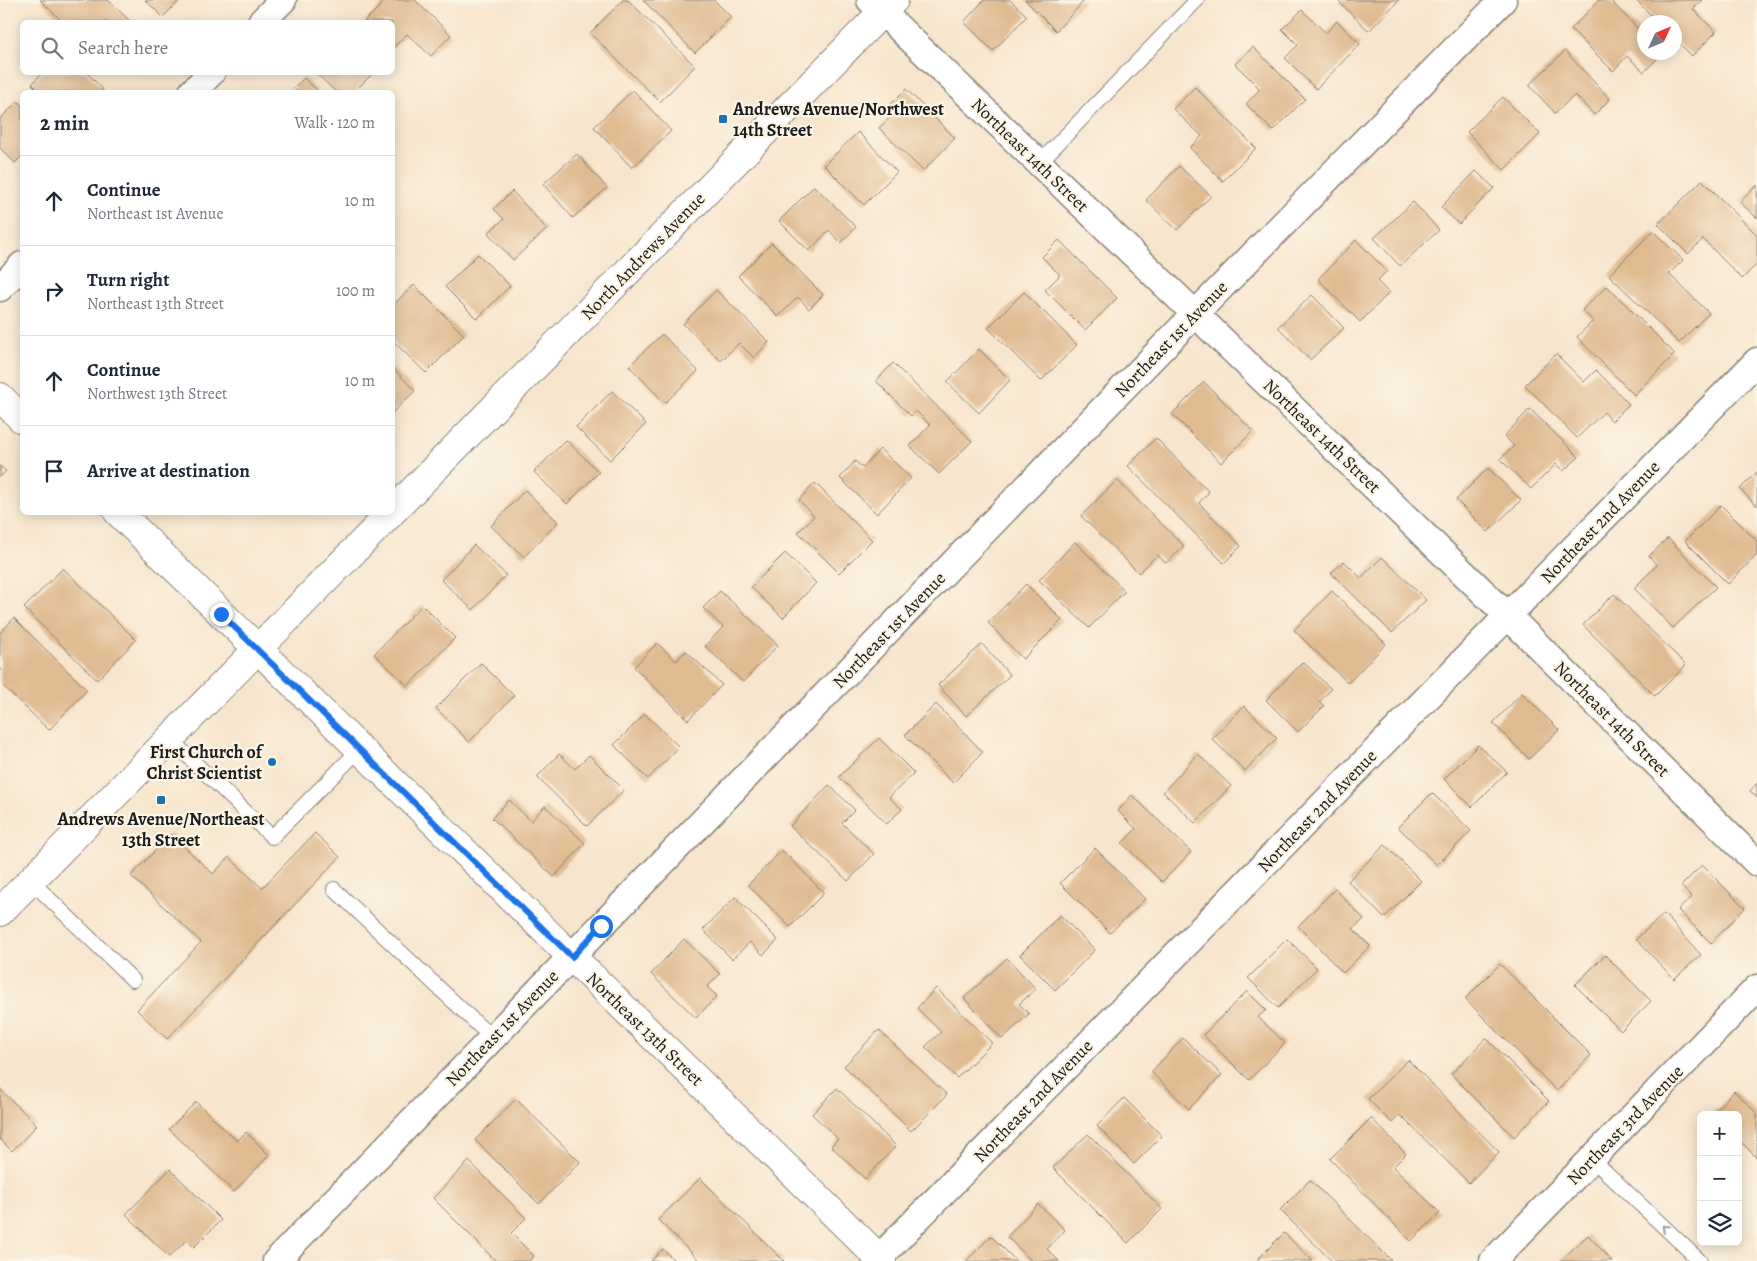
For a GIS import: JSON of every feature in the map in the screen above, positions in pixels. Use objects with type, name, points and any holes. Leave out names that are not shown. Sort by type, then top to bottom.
[{"type":"main road","name":"North Andrews Avenue","points":[[395,509],[882,4]]},
{"type":"main road","points":[[0,397],[20,417]]},
{"type":"main road","name":"Northeast 13th Street","points":[[121,515],[879,1260]]},
{"type":"main road","name":"North Andrews Avenue","points":[[0,912],[389,515]]},
{"type":"street","points":[[262,20],[283,0]]},
{"type":"street","name":"Northeast 1st Avenue","points":[[276,1261],[1195,314],[1503,0]]},
{"type":"street","name":"Northeast 14th Street","points":[[882,4],[1039,163],[1508,616],[1757,863]]},
{"type":"street","points":[[194,90],[209,75]]},
{"type":"street","points":[[0,288],[20,267]]},
{"type":"street","name":"Northeast 2nd Avenue","points":[[879,1260],[1757,361]]},
{"type":"street","name":"Northeast 3rd Avenue","points":[[1492,1261],[1757,988]]},
{"type":"lane","points":[[1039,163],[1197,0]]},
{"type":"lane","points":[[170,739],[272,837],[360,749]]},
{"type":"lane","points":[[31,880],[133,980]]},
{"type":"lane","points":[[334,889],[492,1038]]},
{"type":"lane","points":[[1592,1159],[1700,1261]]},
{"type":"building","points":[[40,0],[108,0],[129,20],[61,20]]},
{"type":"building","points":[[145,0],[180,0],[163,17]]},
{"type":"building","points":[[386,0],[415,0],[451,35],[431,56],[407,34],[395,46],[395,20],[366,20]]},
{"type":"building","points":[[623,0],[628,0],[695,66],[660,102],[590,33]]},
{"type":"building","points":[[643,0],[714,0],[731,17],[695,53]]},
{"type":"building","points":[[984,0],[1010,0],[1027,16],[993,51],[964,22]]},
{"type":"building","points":[[1025,0],[1085,0],[1056,31]]},
{"type":"building","points":[[1341,0],[1399,0],[1369,31],[1339,2]]},
{"type":"building","points":[[1599,0],[1610,0],[1637,28],[1637,60],[1656,60],[1644,72],[1627,56],[1613,71],[1571,29]]},
{"type":"building","points":[[1636,0],[1702,0],[1693,9],[1716,32],[1692,56],[1682,46],[1682,15],[1651,15]]},
{"type":"building","points":[[1302,10],[1326,33],[1337,21],[1360,44],[1316,89],[1285,58],[1298,45],[1282,29]]},
{"type":"building","points":[[1253,47],[1305,99],[1273,131],[1246,104],[1260,89],[1235,64]]},
{"type":"building","points":[[1565,51],[1610,99],[1594,115],[1575,95],[1555,113],[1529,85]]},
{"type":"building","points":[[40,75],[89,75],[103,89],[38,90],[32,84]]},
{"type":"building","points":[[318,75],[371,75],[356,90],[334,90]]},
{"type":"building","points":[[304,78],[317,90],[292,90]]},
{"type":"building","points":[[1195,87],[1256,148],[1223,181],[1190,148],[1202,136],[1173,109]]},
{"type":"building","points":[[906,89],[955,138],[923,171],[879,128],[896,112],[889,106]]},
{"type":"building","points":[[633,90],[671,131],[632,168],[594,127]]},
{"type":"building","points":[[1503,97],[1540,134],[1504,170],[1467,132]]},
{"type":"building","points":[[18,101],[20,104],[20,158],[15,163],[0,148],[0,119]]},
{"type":"building","points":[[858,132],[897,172],[864,205],[824,165]]},
{"type":"building","points":[[577,154],[607,188],[573,218],[543,184]]},
{"type":"building","points":[[1179,166],[1211,196],[1177,230],[1146,200]]},
{"type":"building","points":[[1476,171],[1494,188],[1459,224],[1441,207]]},
{"type":"building","points":[[1702,180],[1757,235],[1757,264],[1742,279],[1703,239],[1688,254],[1658,224]]},
{"type":"building","points":[[1757,185],[1757,218],[1740,202]]},
{"type":"building","points":[[814,186],[856,227],[841,243],[829,230],[809,251],[779,221]]},
{"type":"building","points":[[512,191],[547,229],[513,260],[488,233],[504,219],[494,209]]},
{"type":"building","points":[[1413,202],[1439,230],[1400,266],[1374,238]]},
{"type":"building","points":[[1653,231],[1683,260],[1669,274],[1709,313],[1679,343],[1609,275]]},
{"type":"building","points":[[1059,240],[1117,298],[1085,330],[1045,290],[1060,275],[1042,257]]},
{"type":"building","points":[[1356,240],[1387,271],[1377,281],[1389,293],[1360,322],[1318,279]]},
{"type":"building","points":[[772,243],[823,295],[809,309],[798,297],[778,317],[738,276]]},
{"type":"building","points":[[478,254],[510,286],[477,319],[445,287]]},
{"type":"building","points":[[414,285],[464,335],[426,373],[395,343],[395,303]]},
{"type":"building","points":[[1607,286],[1675,354],[1634,395],[1577,337],[1593,321],[1582,310]]},
{"type":"building","points":[[716,290],[769,342],[754,358],[739,343],[721,361],[683,324]]},
{"type":"building","points":[[1024,292],[1077,345],[1041,381],[988,328]]},
{"type":"building","points":[[1312,295],[1344,328],[1310,360],[1278,327]]},
{"type":"building","points":[[662,334],[698,371],[665,403],[629,366]]},
{"type":"building","points":[[979,349],[1010,380],[979,413],[947,382]]},
{"type":"building","points":[[1556,354],[1584,382],[1596,370],[1629,404],[1612,421],[1604,412],[1577,438],[1525,385]]},
{"type":"building","points":[[893,363],[972,441],[939,474],[910,446],[930,425],[916,411],[911,416],[876,381]]},
{"type":"building","points":[[395,370],[415,391],[395,410]]},
{"type":"building","points":[[1204,382],[1253,431],[1221,463],[1172,414]]},
{"type":"building","points":[[612,391],[646,424],[610,460],[576,427]]},
{"type":"building","points":[[1530,409],[1579,457],[1563,471],[1556,464],[1531,489],[1500,459],[1514,446],[1504,436]]},
{"type":"building","points":[[1156,438],[1209,492],[1199,503],[1241,546],[1224,563],[1128,466]]},
{"type":"building","points":[[566,440],[599,472],[567,504],[534,472]]},
{"type":"building","points":[[880,449],[911,478],[877,514],[840,478],[855,461],[863,468]]},
{"type":"building","points":[[0,466],[6,471],[0,477]]},
{"type":"building","points":[[1488,468],[1521,500],[1488,532],[1456,500]]},
{"type":"building","points":[[1757,472],[1757,506],[1740,489]]},
{"type":"building","points":[[1117,480],[1184,546],[1166,563],[1157,555],[1139,573],[1081,516]]},
{"type":"building","points":[[815,483],[872,540],[839,573],[798,532],[814,516],[799,500]]},
{"type":"building","points":[[525,490],[558,522],[524,557],[491,526]]},
{"type":"building","points":[[1721,505],[1757,541],[1757,555],[1728,584],[1685,541]]},
{"type":"building","points":[[1668,538],[1716,587],[1673,628],[1634,588],[1657,565],[1649,556]]},
{"type":"building","points":[[1075,542],[1125,591],[1089,628],[1039,580]]},
{"type":"building","points":[[474,545],[506,575],[473,610],[441,580]]},
{"type":"building","points":[[785,553],[816,583],[783,618],[751,587]]},
{"type":"building","points":[[1382,557],[1426,600],[1392,633],[1331,573],[1344,561],[1361,578]]},
{"type":"building","points":[[63,568],[136,640],[97,680],[24,608]]},
{"type":"building","points":[[1026,584],[1062,620],[1023,659],[988,623]]},
{"type":"building","points":[[720,591],[778,645],[743,682],[705,646],[723,627],[703,608]]},
{"type":"building","points":[[1332,591],[1386,644],[1348,683],[1294,630]]},
{"type":"building","points":[[1614,594],[1686,665],[1655,696],[1583,625]]},
{"type":"building","points":[[422,605],[455,638],[408,686],[374,654]]},
{"type":"building","points":[[14,618],[87,690],[49,730],[0,683],[0,633]]},
{"type":"building","points":[[657,643],[676,661],[686,651],[722,685],[688,720],[634,667]]},
{"type":"building","points":[[982,644],[1010,675],[966,716],[938,685]]},
{"type":"building","points":[[1303,662],[1331,689],[1319,702],[1324,706],[1298,732],[1266,700]]},
{"type":"building","points":[[481,663],[514,696],[469,742],[436,708]]},
{"type":"building","points":[[1522,693],[1559,730],[1529,759],[1493,723]]},
{"type":"building","points":[[936,704],[983,752],[953,783],[905,735]]},
{"type":"building","points":[[1244,706],[1277,738],[1245,771],[1212,739]]},
{"type":"building","points":[[645,714],[679,747],[648,779],[614,745]]},
{"type":"building","points":[[879,738],[914,773],[889,797],[902,809],[887,824],[839,777]]},
{"type":"building","points":[[1478,745],[1507,772],[1472,807],[1444,779]]},
{"type":"building","points":[[559,754],[575,769],[589,755],[624,790],[587,826],[537,777]]},
{"type":"building","points":[[1198,754],[1231,786],[1195,823],[1163,792]]},
{"type":"building","points":[[1757,783],[1757,798],[1750,791]]},
{"type":"building","points":[[829,785],[855,810],[842,823],[874,854],[848,881],[790,826]]},
{"type":"building","points":[[1432,793],[1471,831],[1437,865],[1398,827]]},
{"type":"building","points":[[1132,795],[1191,852],[1162,882],[1122,843],[1136,829],[1118,811]]},
{"type":"building","points":[[509,800],[531,821],[545,806],[585,843],[554,877],[492,818]]},
{"type":"building","points":[[315,833],[340,857],[167,1039],[137,1010],[201,942],[131,876],[171,834],[213,874],[229,857],[262,888]]},
{"type":"building","points":[[1385,845],[1421,881],[1384,918],[1348,881]]},
{"type":"building","points":[[1095,848],[1145,899],[1110,933],[1060,883]]},
{"type":"building","points":[[782,850],[824,893],[790,927],[748,885]]},
{"type":"building","points":[[1702,865],[1745,908],[1711,943],[1678,910],[1692,897],[1681,886]]},
{"type":"building","points":[[1335,889],[1364,919],[1353,929],[1370,946],[1343,973],[1298,926]]},
{"type":"building","points":[[735,897],[778,940],[763,955],[750,942],[732,959],[703,930]]},
{"type":"building","points":[[1664,914],[1701,955],[1674,979],[1636,939]]},
{"type":"building","points":[[1060,915],[1095,950],[1055,990],[1020,955]]},
{"type":"building","points":[[684,939],[720,974],[707,987],[717,996],[696,1018],[651,974]]},
{"type":"building","points":[[1287,939],[1317,968],[1278,1008],[1248,978]]},
{"type":"building","points":[[1605,955],[1651,1001],[1621,1031],[1575,985]]},
{"type":"building","points":[[1007,958],[1036,989],[1019,1004],[1029,1014],[1002,1039],[964,998]]},
{"type":"building","points":[[1500,964],[1591,1055],[1557,1091],[1465,999]]},
{"type":"building","points":[[936,988],[992,1043],[957,1078],[925,1047],[941,1032],[917,1008]]},
{"type":"building","points":[[1247,991],[1266,1010],[1258,1017],[1285,1043],[1249,1080],[1203,1035]]},
{"type":"building","points":[[879,1030],[947,1095],[911,1131],[844,1066]]},
{"type":"building","points":[[1183,1038],[1222,1075],[1189,1109],[1151,1072]]},
{"type":"building","points":[[1486,1038],[1549,1101],[1514,1137],[1451,1074]]},
{"type":"building","points":[[1408,1060],[1499,1152],[1469,1183],[1400,1115],[1392,1123],[1368,1099]]},
{"type":"building","points":[[837,1088],[896,1146],[865,1179],[831,1146],[838,1139],[812,1114]]},
{"type":"building","points":[[0,1089],[37,1125],[12,1151],[0,1139]]},
{"type":"building","points":[[1734,1091],[1757,1113],[1757,1158],[1742,1143],[1742,1111],[1715,1111]]},
{"type":"building","points":[[1124,1098],[1162,1136],[1134,1164],[1097,1126]]},
{"type":"building","points":[[516,1099],[580,1162],[539,1204],[475,1140]]},
{"type":"building","points":[[196,1102],[237,1141],[246,1132],[269,1155],[234,1192],[169,1129]]},
{"type":"building","points":[[1371,1118],[1406,1154],[1393,1167],[1440,1213],[1411,1241],[1330,1159]]},
{"type":"building","points":[[1088,1134],[1162,1209],[1128,1243],[1053,1168]]},
{"type":"building","points":[[469,1161],[526,1218],[511,1233],[534,1256],[529,1261],[496,1261],[433,1198]]},
{"type":"building","points":[[170,1169],[221,1220],[194,1247],[187,1240],[169,1257],[126,1214]]},
{"type":"building","points":[[700,1178],[784,1261],[700,1261],[658,1220]]},
{"type":"building","points":[[1310,1180],[1392,1261],[1332,1261],[1280,1210]]},
{"type":"building","points":[[1038,1204],[1065,1230],[1047,1249],[1059,1261],[1032,1261],[1007,1237]]},
{"type":"building","points":[[1284,1233],[1313,1261],[1256,1261]]},
{"type":"building","points":[[1588,1235],[1612,1261],[1560,1261]]},
{"type":"building","points":[[991,1236],[1016,1261],[966,1261]]},
{"type":"building","points":[[663,1249],[675,1261],[651,1261]]},
{"type":"place","name":"Andrews Avenue/Northwest 14th Street","points":[[723,119]]},
{"type":"place","name":"First Church of Christ Scientist","points":[[272,762]]},
{"type":"place","name":"Andrews Avenue/Northeast 13th Street","points":[[161,800]]},
{"type":"route","points":[[221,614],[572,957],[601,926]]}]
